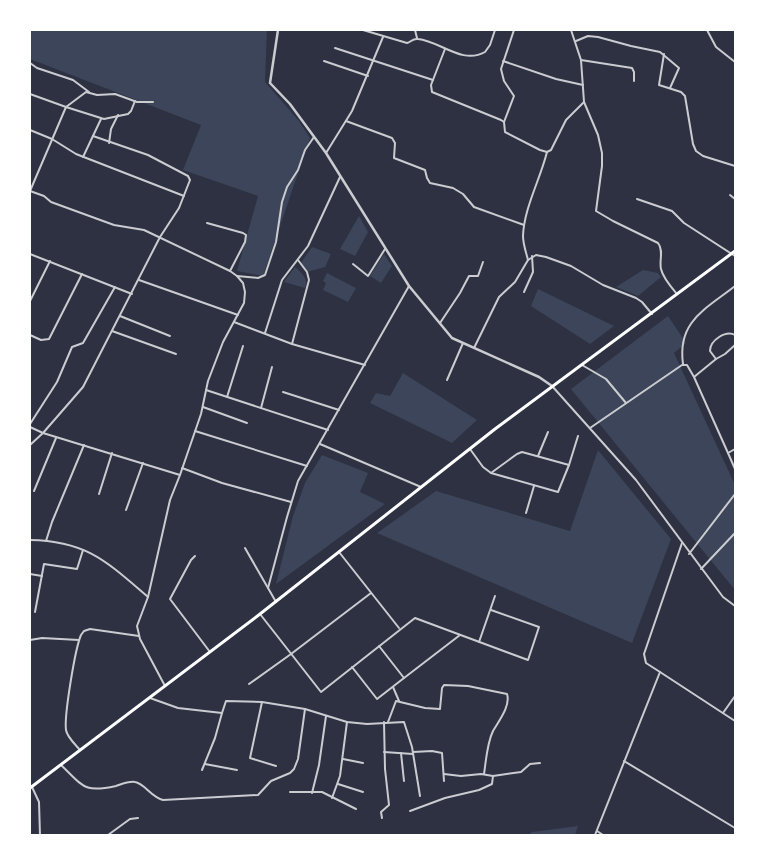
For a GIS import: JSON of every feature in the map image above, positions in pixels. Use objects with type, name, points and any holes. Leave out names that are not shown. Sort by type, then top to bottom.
[{"type":"main road","points":[[31,788],[276,602],[552,386],[734,253]]},
{"type":"street","points":[[278,30],[270,83],[290,104],[326,154],[409,286],[452,338],[539,377],[552,386],[636,480],[689,554],[723,597],[735,606]]},
{"type":"street","points":[[363,30],[407,43],[417,38],[464,55],[482,54],[490,45],[495,30]]},
{"type":"street","points":[[415,30],[417,38]]},
{"type":"street","points":[[514,30],[503,61],[501,73],[514,96],[504,122],[505,132],[533,148],[546,152]]},
{"type":"street","points":[[571,30],[576,41],[581,60],[584,102],[598,135],[602,153],[596,211],[658,243],[661,249],[662,272],[676,294]]},
{"type":"street","points":[[707,30],[716,47],[735,62]]},
{"type":"street","points":[[576,41],[588,36],[598,37],[664,54],[679,68],[669,88]]},
{"type":"street","points":[[326,154],[346,121],[368,76],[383,37]]},
{"type":"street","points":[[335,48],[433,80]]},
{"type":"street","points":[[445,49],[430,88],[432,92],[504,122]]},
{"type":"street","points":[[664,54],[659,85],[681,92],[685,96],[693,144],[696,151],[703,156],[735,166]]},
{"type":"street","points":[[324,60],[368,76]]},
{"type":"street","points":[[581,60],[632,68],[634,72],[634,81]]},
{"type":"street","points":[[503,61],[556,79],[583,85]]},
{"type":"street","points":[[30,63],[37,68],[73,80],[90,93]]},
{"type":"street","points":[[153,102],[135,101],[116,94],[98,95],[84,93],[66,106],[30,191],[44,196],[51,202],[114,225],[144,230],[230,271],[243,283],[245,292],[244,303],[220,349],[208,381],[203,407],[169,505],[148,597],[137,626],[139,636],[165,686]]},
{"type":"street","points":[[30,94],[101,119],[129,113],[135,101]]},
{"type":"street","points":[[528,260],[524,241],[524,225],[531,199],[542,172],[546,152],[552,148],[569,115],[584,102]]},
{"type":"street","points":[[109,143],[112,129],[118,115]]},
{"type":"street","points":[[83,157],[101,119]]},
{"type":"street","points":[[346,121],[392,138],[395,143],[394,158],[425,170],[427,178],[430,182],[453,188],[463,194],[474,207],[524,225]]},
{"type":"street","points":[[30,130],[52,139],[76,154],[184,196]]},
{"type":"street","points":[[30,445],[43,434],[83,387],[140,280],[160,238],[174,216],[190,180],[188,176],[148,155],[109,143],[93,136]]},
{"type":"street","points":[[237,276],[258,278],[265,275],[276,242],[282,202],[287,187],[298,170],[305,150],[314,137]]},
{"type":"street","points":[[265,333],[282,280],[310,242],[340,177]]},
{"type":"street","points":[[730,195],[735,199]]},
{"type":"street","points":[[637,199],[672,211],[684,223],[734,253]]},
{"type":"street","points":[[207,223],[246,235],[245,242],[230,271]]},
{"type":"street","points":[[353,264],[368,276],[385,249]]},
{"type":"street","points":[[30,254],[132,294]]},
{"type":"street","points":[[524,292],[533,272],[532,256]]},
{"type":"street","points":[[474,348],[499,297],[515,282],[532,256],[546,257],[571,266],[603,285],[642,302],[652,314]]},
{"type":"street","points":[[292,344],[309,280],[307,272],[298,260]]},
{"type":"street","points":[[30,302],[50,261]]},
{"type":"street","points":[[440,322],[460,293],[469,276],[478,276],[483,262]]},
{"type":"street","points":[[30,335],[41,340],[46,340],[51,337],[82,274]]},
{"type":"street","points":[[140,280],[238,315]]},
{"type":"street","points":[[268,588],[298,481],[409,286]]},
{"type":"street","points":[[683,364],[682,347],[689,324],[735,286]]},
{"type":"street","points":[[30,424],[57,382],[72,347],[83,343],[115,287]]},
{"type":"street","points":[[120,316],[170,336]]},
{"type":"street","points":[[234,322],[292,344],[365,365]]},
{"type":"street","points":[[112,331],[176,354]]},
{"type":"street","points":[[716,360],[710,351],[711,345],[725,333],[729,332],[735,335]]},
{"type":"street","points":[[447,380],[463,343]]},
{"type":"street","points":[[694,377],[735,345]]},
{"type":"street","points":[[227,397],[243,346]]},
{"type":"street","points":[[581,364],[606,379],[626,403]]},
{"type":"street","points":[[683,364],[687,365],[694,377],[735,469]]},
{"type":"street","points":[[590,428],[683,364]]},
{"type":"street","points":[[261,408],[272,367]]},
{"type":"street","points":[[206,390],[328,430]]},
{"type":"street","points":[[283,392],[339,410]]},
{"type":"street","points":[[203,407],[247,423]]},
{"type":"street","points":[[30,427],[43,434],[112,453],[180,475]]},
{"type":"street","points":[[195,431],[307,466]]},
{"type":"street","points":[[538,456],[548,432]]},
{"type":"street","points":[[470,449],[491,474],[558,492],[569,465],[578,436]]},
{"type":"street","points":[[34,491],[56,438]]},
{"type":"street","points":[[320,444],[421,487]]},
{"type":"street","points":[[46,541],[52,522],[84,445]]},
{"type":"street","points":[[728,453],[735,449]]},
{"type":"street","points":[[491,474],[519,452],[569,465]]},
{"type":"street","points":[[99,494],[112,453]]},
{"type":"street","points":[[126,510],[142,463]]},
{"type":"street","points":[[182,468],[222,483],[291,502]]},
{"type":"street","points":[[526,513],[534,486]]},
{"type":"street","points":[[689,554],[735,494]]},
{"type":"street","points":[[701,569],[735,533]]},
{"type":"street","points":[[30,540],[59,542],[102,558],[148,597]]},
{"type":"street","points":[[682,543],[644,654],[646,663],[735,721]]},
{"type":"street","points":[[245,548],[276,602]]},
{"type":"street","points":[[35,612],[45,563],[77,569],[83,550]]},
{"type":"street","points":[[339,552],[400,629]]},
{"type":"street","points":[[195,556],[191,560],[170,599],[210,652]]},
{"type":"street","points":[[30,574],[42,576]]},
{"type":"street","points":[[249,684],[371,593]]},
{"type":"street","points":[[479,642],[495,596]]},
{"type":"street","points":[[260,614],[321,692],[415,618],[528,660],[539,627],[491,610]]},
{"type":"street","points":[[81,751],[68,735],[66,725],[79,640],[84,631],[90,629],[139,636]]},
{"type":"street","points":[[352,667],[377,699],[460,635]]},
{"type":"street","points":[[30,640],[42,638],[79,640]]},
{"type":"street","points":[[379,646],[404,678]]},
{"type":"street","points":[[595,835],[660,672]]},
{"type":"street","points":[[399,701],[425,708],[438,709],[441,707],[442,688],[446,685],[468,686],[507,694],[507,700],[501,719],[491,738],[484,774]]},
{"type":"street","points":[[393,686],[399,701]]},
{"type":"street","points":[[723,713],[735,696]]},
{"type":"street","points":[[150,698],[178,708],[222,713]]},
{"type":"street","points":[[202,770],[215,738],[226,700],[262,702],[305,709],[347,722],[367,724],[404,722],[413,753],[420,796]]},
{"type":"street","points":[[388,722],[395,703],[399,701]]},
{"type":"street","points":[[262,702],[250,758],[276,766]]},
{"type":"street","points":[[61,765],[84,787],[91,790],[100,790],[133,782],[139,784],[153,797],[163,800],[258,795],[272,781],[290,773],[294,769],[298,759],[305,709]]},
{"type":"street","points":[[312,793],[319,765],[326,716]]},
{"type":"street","points":[[332,798],[338,784],[343,759],[347,722]]},
{"type":"street","points":[[382,818],[381,812],[389,805],[384,752],[384,722]]},
{"type":"street","points":[[384,752],[441,752],[443,756],[444,781]]},
{"type":"street","points":[[401,753],[404,781]]},
{"type":"street","points":[[343,759],[362,763]]},
{"type":"street","points":[[624,761],[735,828]]},
{"type":"street","points":[[444,774],[461,776],[484,774],[493,776],[519,772],[530,764],[540,763]]},
{"type":"street","points":[[205,764],[237,770]]},
{"type":"street","points":[[410,811],[445,798],[481,789],[492,784],[493,776]]},
{"type":"street","points":[[338,784],[363,792]]},
{"type":"street","points":[[31,788],[39,802],[40,835]]},
{"type":"street","points":[[290,792],[322,792],[356,809]]},
{"type":"street","points":[[108,835],[130,819],[138,818]]},
{"type":"street","points":[[596,831],[603,835]]},
{"type":"shaded area","points":[[30,30],[267,30],[265,82],[299,121],[310,138],[263,276],[237,271],[258,196],[183,170],[201,125],[30,59]]},
{"type":"shaded area","points":[[359,216],[368,232],[355,256],[340,249]]},
{"type":"shaded area","points":[[312,247],[331,254],[325,267],[307,272],[300,264]]},
{"type":"shaded area","points":[[384,254],[392,266],[381,283],[370,276]]},
{"type":"shaded area","points":[[295,267],[305,279],[305,288],[284,282]]},
{"type":"shaded area","points":[[643,270],[658,273],[661,277],[638,296],[616,287]]},
{"type":"shaded area","points":[[327,273],[356,288],[348,302],[323,290],[326,283],[323,281]]},
{"type":"shaded area","points":[[538,289],[614,326],[590,344],[531,306]]},
{"type":"shaded area","points":[[668,316],[686,343],[674,353],[735,485],[735,590],[571,389]]},
{"type":"shaded area","points":[[403,373],[477,420],[452,443],[370,403],[376,393],[390,396]]},
{"type":"shaded area","points":[[598,450],[671,539],[632,643],[377,533],[436,491],[570,531]]},
{"type":"shaded area","points":[[322,455],[368,473],[360,492],[385,504],[276,584],[293,516],[305,483]]},
{"type":"shaded area","points":[[578,826],[575,835],[529,835],[532,832]]}]
